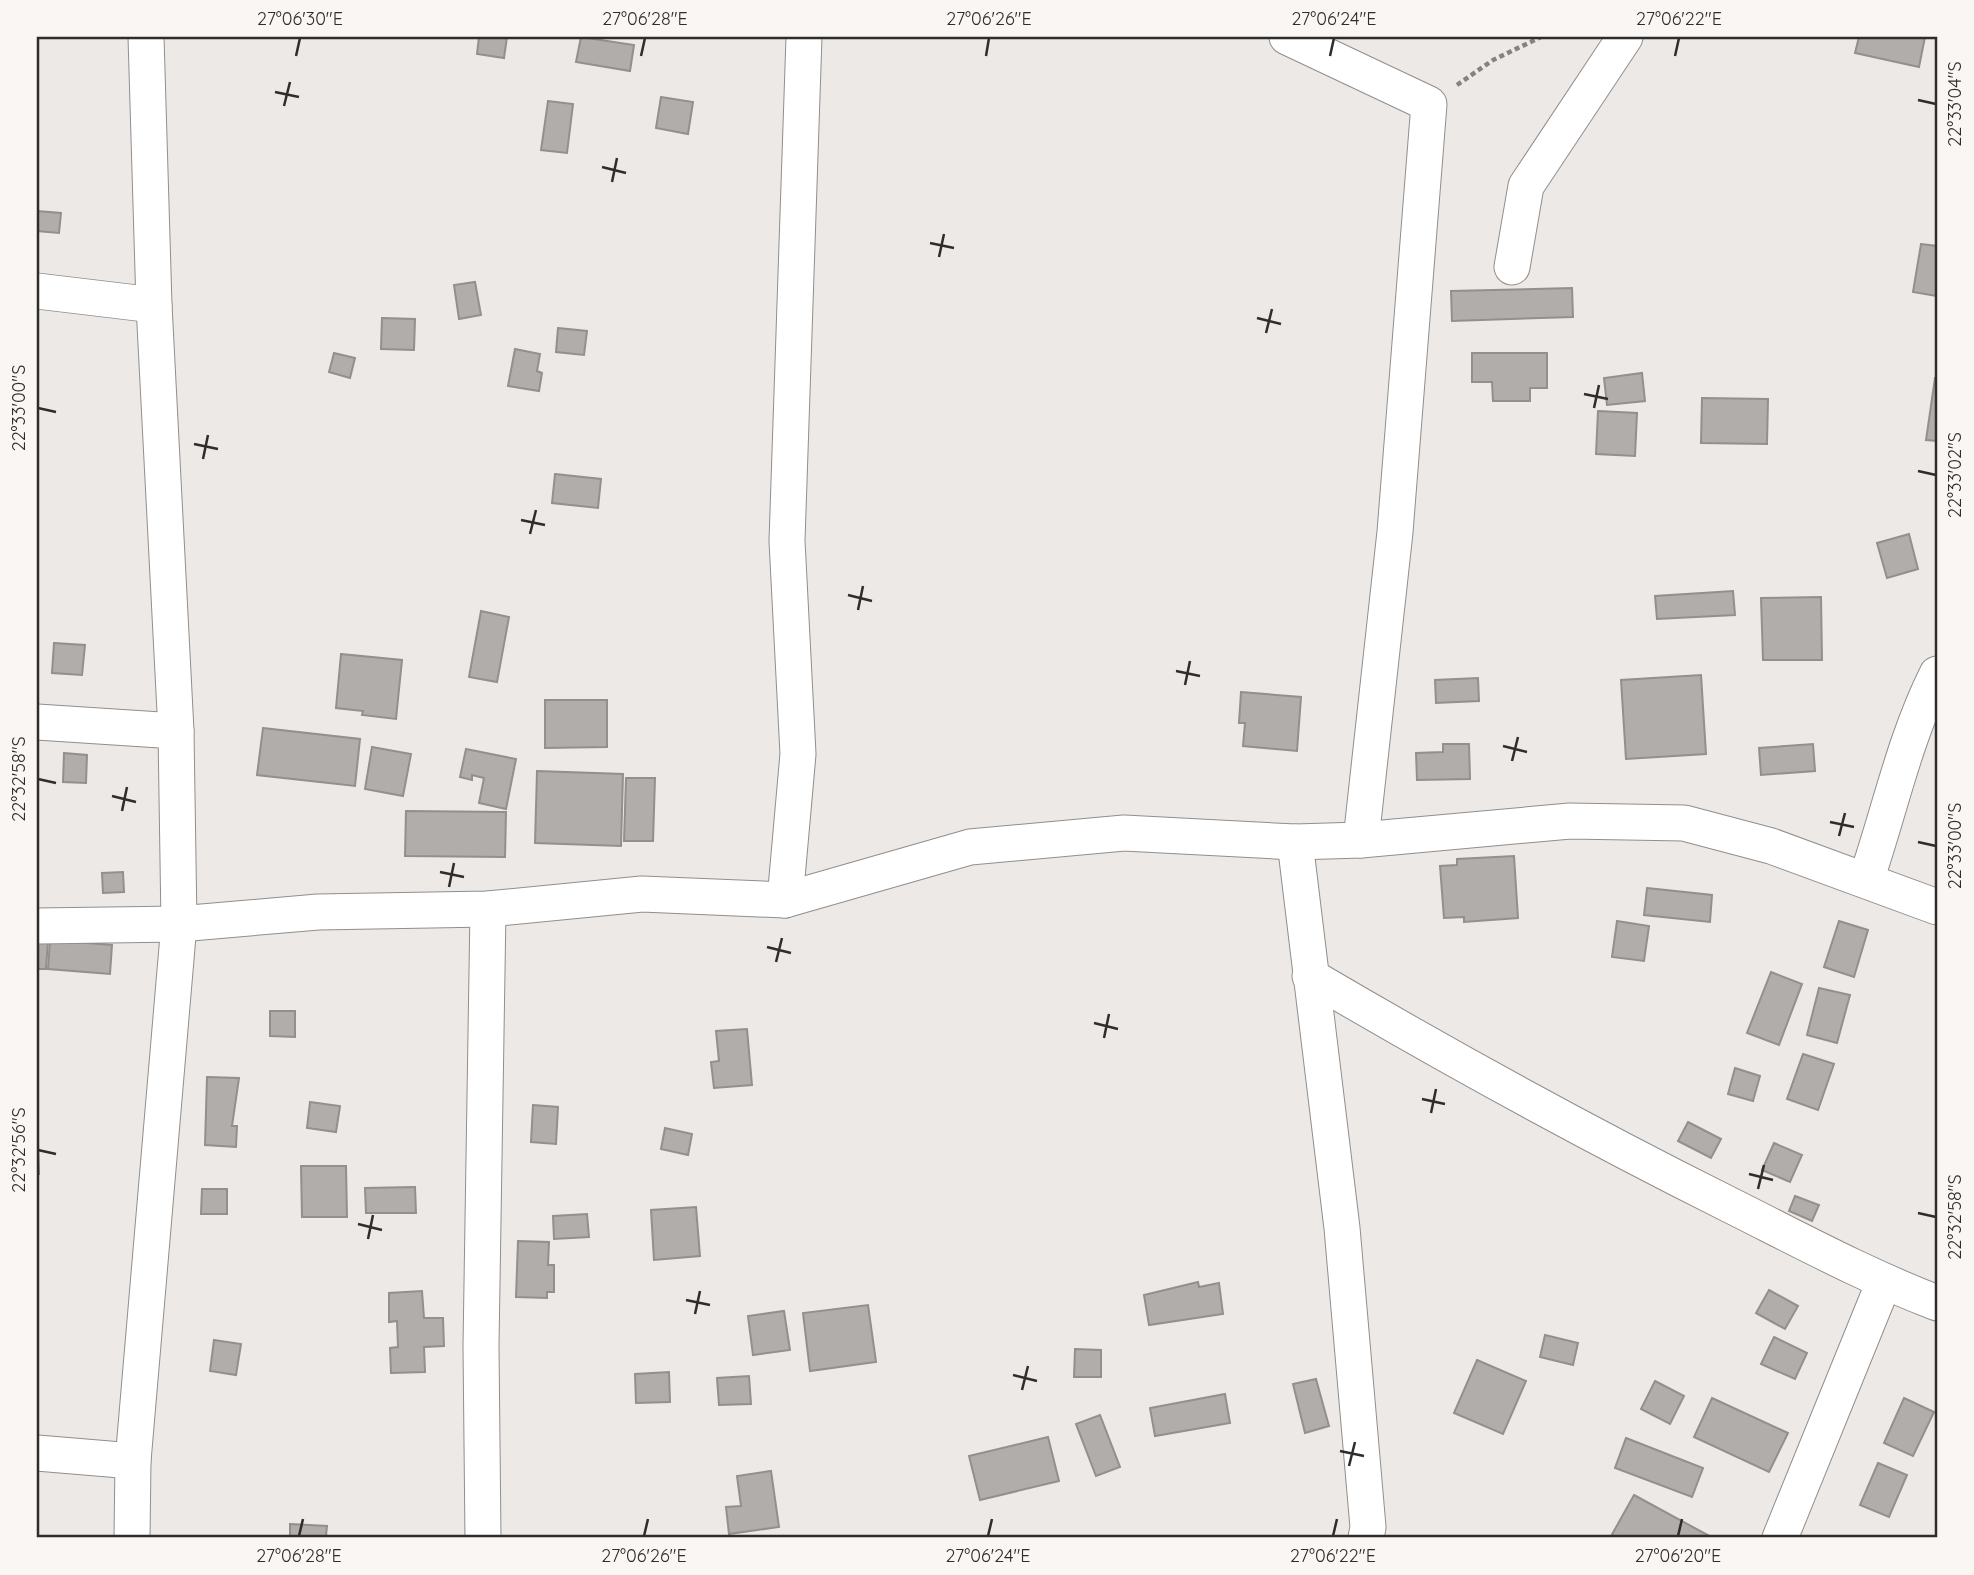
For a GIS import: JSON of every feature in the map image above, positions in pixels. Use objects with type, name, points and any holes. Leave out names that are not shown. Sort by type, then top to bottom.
[{"type":"street","points":[[132,1538],[133,1461],[179,924],[176,731],[154,304],[146,37]]},
{"type":"street","points":[[785,900],[798,754],[787,541],[804,37]]},
{"type":"street","points":[[1287,37],[1429,104],[1395,532],[1361,840]]},
{"type":"street","points":[[1512,267],[1526,186],[1625,37]]},
{"type":"street","points":[[37,291],[154,304]]},
{"type":"street","points":[[1866,880],[1890,811],[1908,736],[1937,674]]},
{"type":"street","points":[[37,722],[176,731]]},
{"type":"street","points":[[37,926],[179,924],[318,912],[488,909],[642,894],[785,900],[970,847],[1124,833],[1295,842],[1361,840],[1570,821],[1684,823],[1771,846],[1937,907]]},
{"type":"street","points":[[1295,842],[1376,1535]]},
{"type":"street","points":[[483,1538],[481,1346],[488,909]]},
{"type":"street","points":[[1310,976],[1483,1078],[1884,1282],[1937,1303]]},
{"type":"street","points":[[1780,1538],[1884,1282]]},
{"type":"street","points":[[37,1453],[133,1461]]},
{"type":"path","points":[[1429,104],[1493,60],[1541,37]]},
{"type":"building","points":[[479,37],[507,37],[504,58],[477,54]]},
{"type":"building","points":[[581,37],[634,45],[630,71],[576,62]]},
{"type":"building","points":[[1859,37],[1925,37],[1919,67],[1855,53]]},
{"type":"building","points":[[661,97],[693,102],[688,134],[656,128]]},
{"type":"building","points":[[548,101],[573,104],[567,153],[541,150]]},
{"type":"building","points":[[37,211],[61,213],[59,233],[37,231]]},
{"type":"building","points":[[1921,244],[1937,246],[1937,296],[1913,292]]},
{"type":"building","points":[[475,282],[481,315],[459,319],[454,285]]},
{"type":"building","points":[[1572,288],[1573,317],[1452,321],[1451,291]]},
{"type":"building","points":[[382,318],[415,319],[414,350],[381,349]]},
{"type":"building","points":[[558,328],[587,331],[584,355],[556,352]]},
{"type":"building","points":[[515,349],[540,354],[537,371],[542,373],[539,391],[508,386]]},
{"type":"building","points":[[334,353],[355,358],[350,378],[329,372]]},
{"type":"building","points":[[1472,353],[1547,353],[1547,388],[1530,388],[1530,401],[1493,401],[1492,382],[1472,382]]},
{"type":"building","points":[[1642,373],[1645,401],[1607,405],[1604,378]]},
{"type":"building","points":[[1937,378],[1937,441],[1926,440]]},
{"type":"building","points":[[1702,398],[1768,399],[1767,444],[1701,443]]},
{"type":"building","points":[[1598,411],[1637,413],[1635,456],[1596,454]]},
{"type":"building","points":[[555,474],[601,479],[598,508],[552,503]]},
{"type":"building","points":[[1909,534],[1918,569],[1887,578],[1877,543]]},
{"type":"building","points":[[1733,591],[1735,615],[1657,619],[1655,596]]},
{"type":"building","points":[[1821,597],[1822,660],[1763,660],[1761,598]]},
{"type":"building","points":[[481,611],[509,617],[497,682],[469,677]]},
{"type":"building","points":[[54,643],[85,645],[82,675],[52,673]]},
{"type":"building","points":[[341,654],[402,660],[396,719],[362,715],[363,711],[336,708]]},
{"type":"building","points":[[1701,675],[1706,754],[1626,759],[1621,680]]},
{"type":"building","points":[[1478,678],[1479,701],[1436,703],[1435,680]]},
{"type":"building","points":[[1241,692],[1301,697],[1297,751],[1243,746],[1245,723],[1239,723]]},
{"type":"building","points":[[545,700],[607,700],[607,747],[545,748]]},
{"type":"building","points":[[263,728],[360,739],[355,786],[257,775]]},
{"type":"building","points":[[1443,744],[1469,744],[1470,779],[1417,780],[1416,753],[1443,752]]},
{"type":"building","points":[[1813,744],[1815,771],[1761,775],[1759,748]]},
{"type":"building","points":[[372,747],[411,754],[403,796],[365,789]]},
{"type":"building","points":[[466,749],[516,759],[506,809],[479,803],[484,778],[472,775],[472,780],[460,777]]},
{"type":"building","points":[[64,753],[87,755],[86,783],[63,782]]},
{"type":"building","points":[[537,771],[623,774],[621,846],[535,843]]},
{"type":"building","points":[[626,778],[655,778],[653,841],[624,841]]},
{"type":"building","points":[[406,811],[506,812],[505,857],[405,856]]},
{"type":"building","points":[[1514,856],[1518,918],[1464,922],[1464,917],[1444,918],[1440,866],[1457,865],[1457,859]]},
{"type":"building","points":[[123,872],[124,892],[103,893],[102,873]]},
{"type":"building","points":[[1647,888],[1712,895],[1710,922],[1644,915]]},
{"type":"building","points":[[1617,921],[1649,926],[1644,961],[1612,957]]},
{"type":"building","points":[[1839,921],[1868,930],[1854,977],[1824,967]]},
{"type":"building","points":[[50,940],[112,945],[110,974],[48,969]]},
{"type":"building","points":[[37,941],[48,941],[46,969],[37,969]]},
{"type":"building","points":[[1771,972],[1802,984],[1779,1045],[1747,1033]]},
{"type":"building","points":[[1819,988],[1850,995],[1837,1043],[1807,1035]]},
{"type":"building","points":[[270,1011],[295,1011],[295,1037],[270,1036]]},
{"type":"building","points":[[747,1029],[752,1085],[714,1088],[711,1062],[719,1061],[716,1031]]},
{"type":"building","points":[[1803,1054],[1834,1064],[1818,1110],[1787,1099]]},
{"type":"building","points":[[1735,1068],[1760,1076],[1753,1101],[1728,1094]]},
{"type":"building","points":[[207,1077],[239,1078],[232,1126],[237,1126],[236,1147],[205,1145]]},
{"type":"building","points":[[310,1102],[340,1106],[336,1132],[307,1128]]},
{"type":"building","points":[[533,1105],[558,1107],[556,1144],[531,1142]]},
{"type":"building","points":[[37,1115],[39,1174],[37,1174]]},
{"type":"building","points":[[1688,1122],[1721,1139],[1711,1158],[1678,1141]]},
{"type":"building","points":[[665,1128],[692,1134],[688,1155],[661,1149]]},
{"type":"building","points":[[1774,1143],[1802,1155],[1790,1182],[1762,1170]]},
{"type":"building","points":[[301,1166],[346,1166],[347,1217],[302,1217]]},
{"type":"building","points":[[415,1187],[416,1213],[366,1213],[365,1188]]},
{"type":"building","points":[[202,1189],[227,1189],[227,1214],[201,1214]]},
{"type":"building","points":[[1795,1196],[1819,1205],[1812,1221],[1789,1211]]},
{"type":"building","points":[[696,1207],[700,1256],[654,1260],[651,1210]]},
{"type":"building","points":[[587,1214],[589,1237],[554,1239],[553,1216]]},
{"type":"building","points":[[518,1241],[549,1242],[548,1265],[554,1265],[554,1292],[547,1292],[547,1298],[516,1297]]},
{"type":"building","points":[[1198,1282],[1199,1287],[1219,1283],[1223,1314],[1149,1325],[1144,1295]]},
{"type":"building","points":[[1769,1290],[1798,1306],[1785,1329],[1756,1313]]},
{"type":"building","points":[[422,1291],[424,1318],[443,1318],[444,1346],[424,1347],[425,1372],[391,1373],[390,1348],[398,1347],[397,1321],[389,1322],[389,1293]]},
{"type":"building","points":[[868,1305],[876,1362],[810,1371],[803,1313]]},
{"type":"building","points":[[784,1311],[790,1350],[753,1355],[748,1316]]},
{"type":"building","points":[[1545,1335],[1578,1343],[1573,1365],[1540,1357]]},
{"type":"building","points":[[1774,1337],[1807,1353],[1795,1379],[1761,1364]]},
{"type":"building","points":[[214,1340],[241,1344],[236,1375],[210,1371]]},
{"type":"building","points":[[1075,1349],[1101,1350],[1101,1377],[1074,1377]]},
{"type":"building","points":[[1477,1360],[1526,1381],[1503,1434],[1454,1413]]},
{"type":"building","points":[[669,1372],[670,1402],[636,1403],[635,1374]]},
{"type":"building","points":[[749,1376],[751,1404],[719,1405],[717,1378]]},
{"type":"building","points":[[1316,1379],[1329,1426],[1305,1433],[1293,1384]]},
{"type":"building","points":[[1655,1381],[1684,1396],[1670,1424],[1641,1409]]},
{"type":"building","points":[[1225,1394],[1230,1423],[1155,1436],[1150,1408]]},
{"type":"building","points":[[1712,1398],[1788,1433],[1769,1472],[1694,1437]]},
{"type":"building","points":[[1904,1398],[1934,1412],[1913,1456],[1884,1443]]},
{"type":"building","points":[[1100,1415],[1120,1467],[1096,1476],[1076,1424]]},
{"type":"building","points":[[1048,1437],[1059,1481],[980,1500],[969,1456]]},
{"type":"building","points":[[1626,1438],[1703,1468],[1692,1497],[1615,1468]]},
{"type":"building","points":[[1878,1463],[1907,1475],[1889,1517],[1860,1505]]},
{"type":"building","points":[[771,1471],[779,1527],[729,1534],[726,1507],[741,1506],[737,1476]]},
{"type":"building","points":[[1634,1495],[1713,1538],[1610,1538]]},
{"type":"building","points":[[290,1524],[327,1526],[326,1536],[352,1538],[290,1538]]}]
